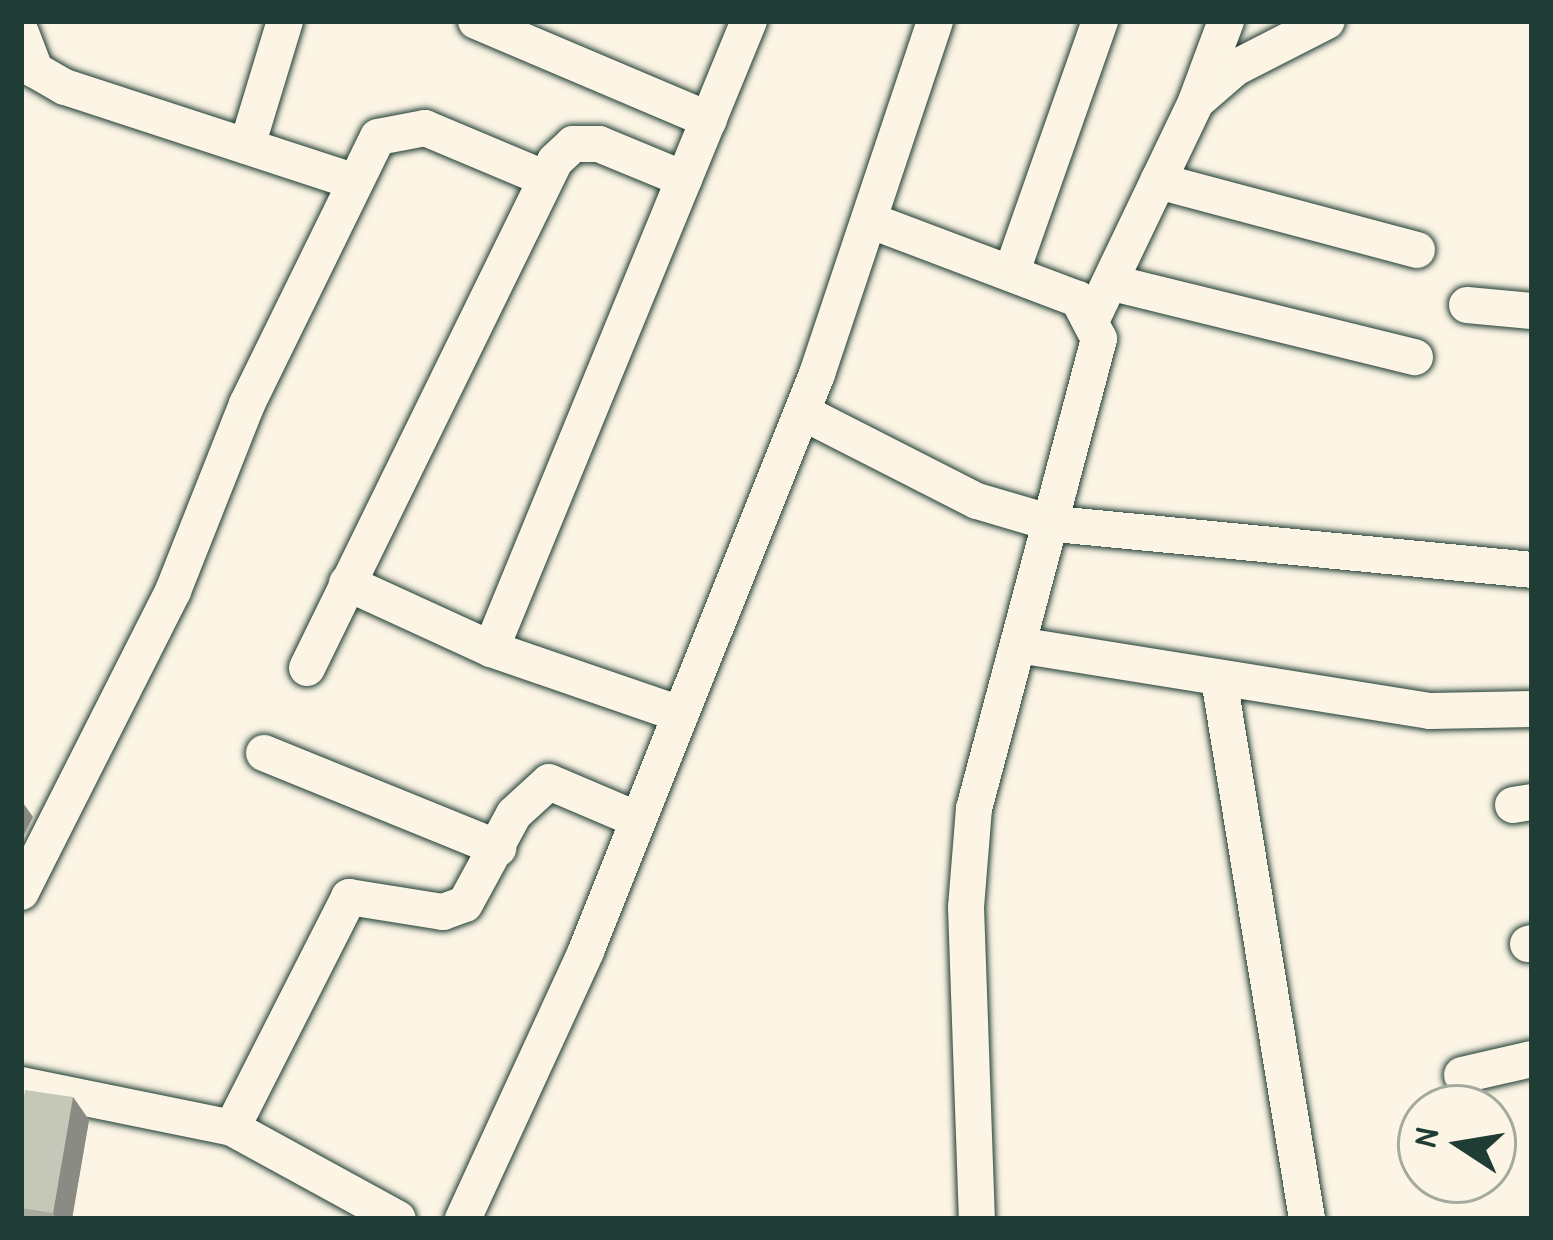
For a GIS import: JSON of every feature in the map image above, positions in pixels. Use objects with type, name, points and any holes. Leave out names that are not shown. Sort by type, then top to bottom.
[{"type":"street","points":[[247,146],[285,21]]},
{"type":"street","points":[[476,21],[709,120]]},
{"type":"street","points":[[491,650],[749,21]]},
{"type":"street","points":[[463,1219],[638,820],[802,412],[874,222],[935,21]]},
{"type":"street","points":[[1012,271],[1100,21]]},
{"type":"street","points":[[977,1219],[966,907],[974,808],[1096,374],[1093,316],[1113,283],[1196,102],[1226,21]]},
{"type":"street","points":[[1196,102],[1235,68],[1327,21]]},
{"type":"street","points":[[21,33],[34,70],[65,87],[353,182]]},
{"type":"street","points":[[21,892],[173,590],[353,182],[398,125],[472,143],[544,178]]},
{"type":"street","points":[[307,668],[544,178],[573,144],[599,144],[684,179]]},
{"type":"street","points":[[1158,182],[1417,250]]},
{"type":"street","points":[[874,222],[1012,271],[1093,316]]},
{"type":"street","points":[[1113,283],[1415,357]]},
{"type":"street","points":[[1467,305],[1532,311]]},
{"type":"street","points":[[802,412],[977,501],[1055,524],[1532,570]]},
{"type":"street","points":[[347,583],[491,650],[680,714]]},
{"type":"street","points":[[1018,645],[1430,711],[1532,709]]},
{"type":"street","points":[[1219,679],[1307,1219]]},
{"type":"street","points":[[264,753],[498,848]]},
{"type":"street","points":[[232,1128],[349,898],[443,912],[466,904],[498,848],[548,782],[638,820]]},
{"type":"street","points":[[1462,1075],[1532,1059]]},
{"type":"street","points":[[21,1132],[34,1088],[232,1128],[398,1219]]},
{"type":"building","points":[[25,1090],[73,1097],[53,1213],[21,1208]]}]
